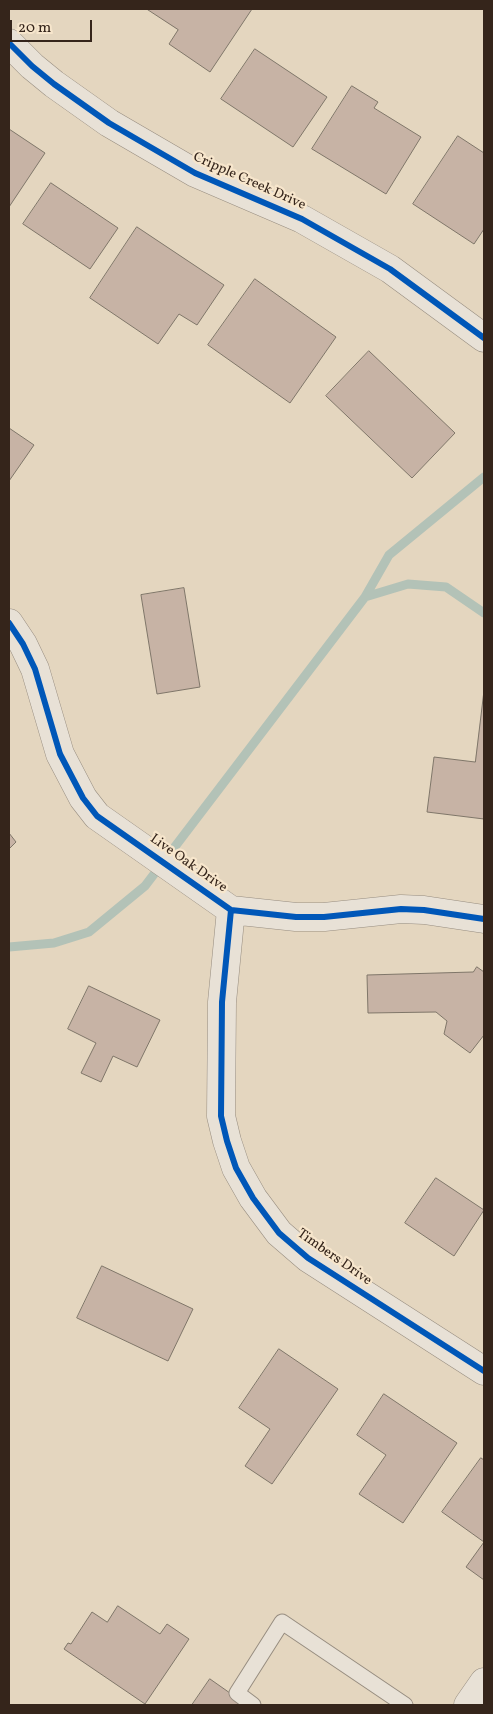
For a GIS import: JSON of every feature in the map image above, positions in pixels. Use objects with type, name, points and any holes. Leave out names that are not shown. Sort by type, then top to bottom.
[{"type":"street","name":"Cripple Creek Drive","points":[[9,42],[32,66],[54,84],[109,123],[195,173],[302,220],[390,269],[484,338]]},
{"type":"street","name":"Live Oak Drive","points":[[9,623],[23,644],[35,669],[60,754],[83,798],[97,816],[231,910],[296,917],[324,917],[401,909],[424,910],[484,919]]},
{"type":"street","name":"Timbers Drive","points":[[231,910],[222,1002],[221,1116],[236,1168],[253,1198],[279,1233],[308,1258],[484,1371]]},
{"type":"street","points":[[468,1705],[484,1682]]},
{"type":"lane","points":[[254,1705],[237,1693],[282,1622],[405,1705]]},
{"type":"building","points":[[147,9],[252,9],[210,72],[169,44],[178,30]]},
{"type":"building","points":[[255,49],[327,97],[293,147],[221,99]]},
{"type":"building","points":[[352,86],[378,102],[374,108],[421,137],[386,194],[312,149]]},
{"type":"building","points":[[9,129],[45,153],[9,207]]},
{"type":"building","points":[[458,136],[484,153],[484,229],[474,244],[413,204]]},
{"type":"building","points":[[51,183],[118,228],[90,269],[23,224]]},
{"type":"building","points":[[137,227],[224,285],[197,325],[179,314],[158,344],[90,298]]},
{"type":"building","points":[[255,279],[336,337],[290,403],[208,345]]},
{"type":"building","points":[[369,351],[455,433],[412,478],[326,396]]},
{"type":"building","points":[[9,428],[34,445],[9,481]]},
{"type":"building","points":[[184,588],[200,687],[157,694],[141,595]]},
{"type":"building","points":[[484,691],[484,819],[427,812],[434,757],[475,762]]},
{"type":"building","points":[[9,833],[16,842],[9,849]]},
{"type":"building","points":[[477,967],[484,972],[484,1035],[470,1053],[444,1034],[447,1021],[436,1012],[368,1013],[367,975],[473,972]]},
{"type":"building","points":[[89,986],[160,1020],[137,1067],[113,1056],[101,1082],[81,1073],[96,1043],[68,1029]]},
{"type":"building","points":[[436,1178],[484,1210],[454,1256],[405,1223]]},
{"type":"building","points":[[102,1266],[193,1309],[168,1361],[77,1318]]},
{"type":"building","points":[[279,1349],[338,1389],[272,1484],[245,1466],[270,1429],[239,1408]]},
{"type":"building","points":[[384,1394],[457,1443],[403,1523],[359,1494],[386,1455],[357,1435]]},
{"type":"building","points":[[481,1458],[484,1460],[484,1542],[442,1512]]},
{"type":"building","points":[[484,1542],[484,1580],[466,1567]]},
{"type":"building","points":[[118,1606],[160,1634],[167,1624],[189,1639],[145,1704],[64,1649],[68,1643],[71,1644],[92,1612],[107,1622]]},
{"type":"building","points":[[210,1679],[247,1705],[192,1705]]},
{"type":"waterway","points":[[365,597],[389,555],[484,477]]},
{"type":"waterway","points":[[9,947],[54,943],[89,932],[145,886],[365,597],[408,584],[446,587],[484,613]]},
{"type":"cycle path","points":[[9,43],[32,66],[54,84],[109,123],[195,173],[302,219],[390,269],[484,338]]},
{"type":"cycle path","points":[[9,623],[23,644],[35,669],[60,754],[83,798],[97,816],[231,910],[296,917],[324,917],[401,909],[424,910],[484,919]]},
{"type":"cycle path","points":[[231,910],[222,1002],[221,1116],[236,1168],[253,1198],[279,1233],[308,1258],[484,1371]]}]
